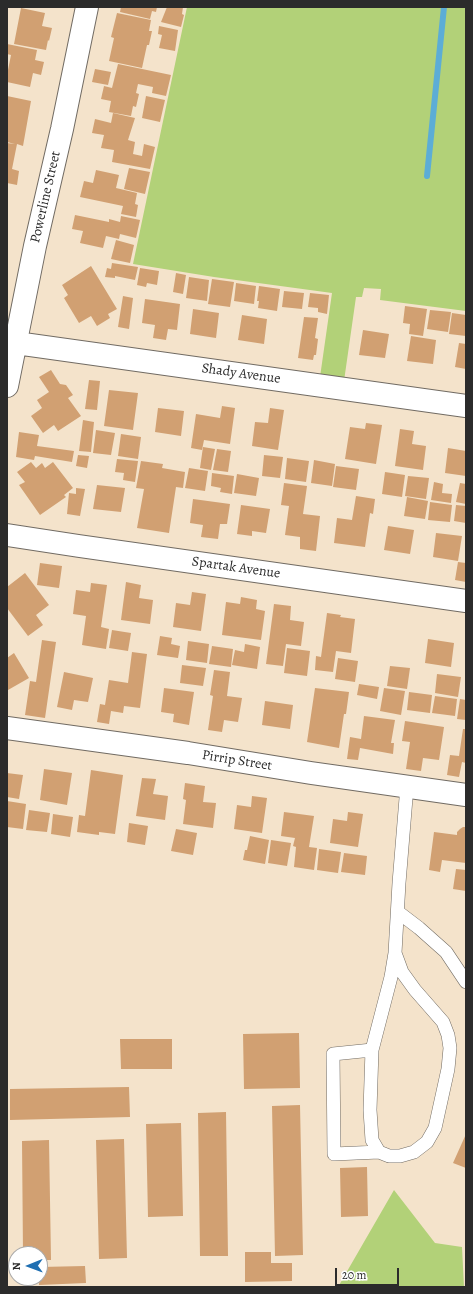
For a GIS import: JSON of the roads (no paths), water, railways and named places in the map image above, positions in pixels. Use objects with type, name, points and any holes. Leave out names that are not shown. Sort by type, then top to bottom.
[{"type":"street","name":"Powerline Street","points":[[7,386],[35,246],[62,129],[87,7]]},
{"type":"street","name":"Shady Avenue","points":[[16,343],[466,406]]},
{"type":"street","name":"Spartak Avenue","points":[[7,535],[466,600]]},
{"type":"street","name":"Pirrip Street","points":[[7,728],[188,753],[311,773],[466,795]]},
{"type":"lane","points":[[379,1152],[372,1140],[370,1110],[372,1050],[391,977],[395,953],[407,786]]},
{"type":"lane","points":[[398,912],[420,928],[446,952],[466,982]]},
{"type":"lane","points":[[372,1050],[333,1054],[334,1154],[379,1152],[389,1156],[400,1156],[414,1152],[427,1142],[435,1128],[448,1069],[450,1048],[448,1035],[443,1022],[414,990],[402,972],[395,953]]},
{"type":"waterway","points":[[427,176],[444,7]]}]
